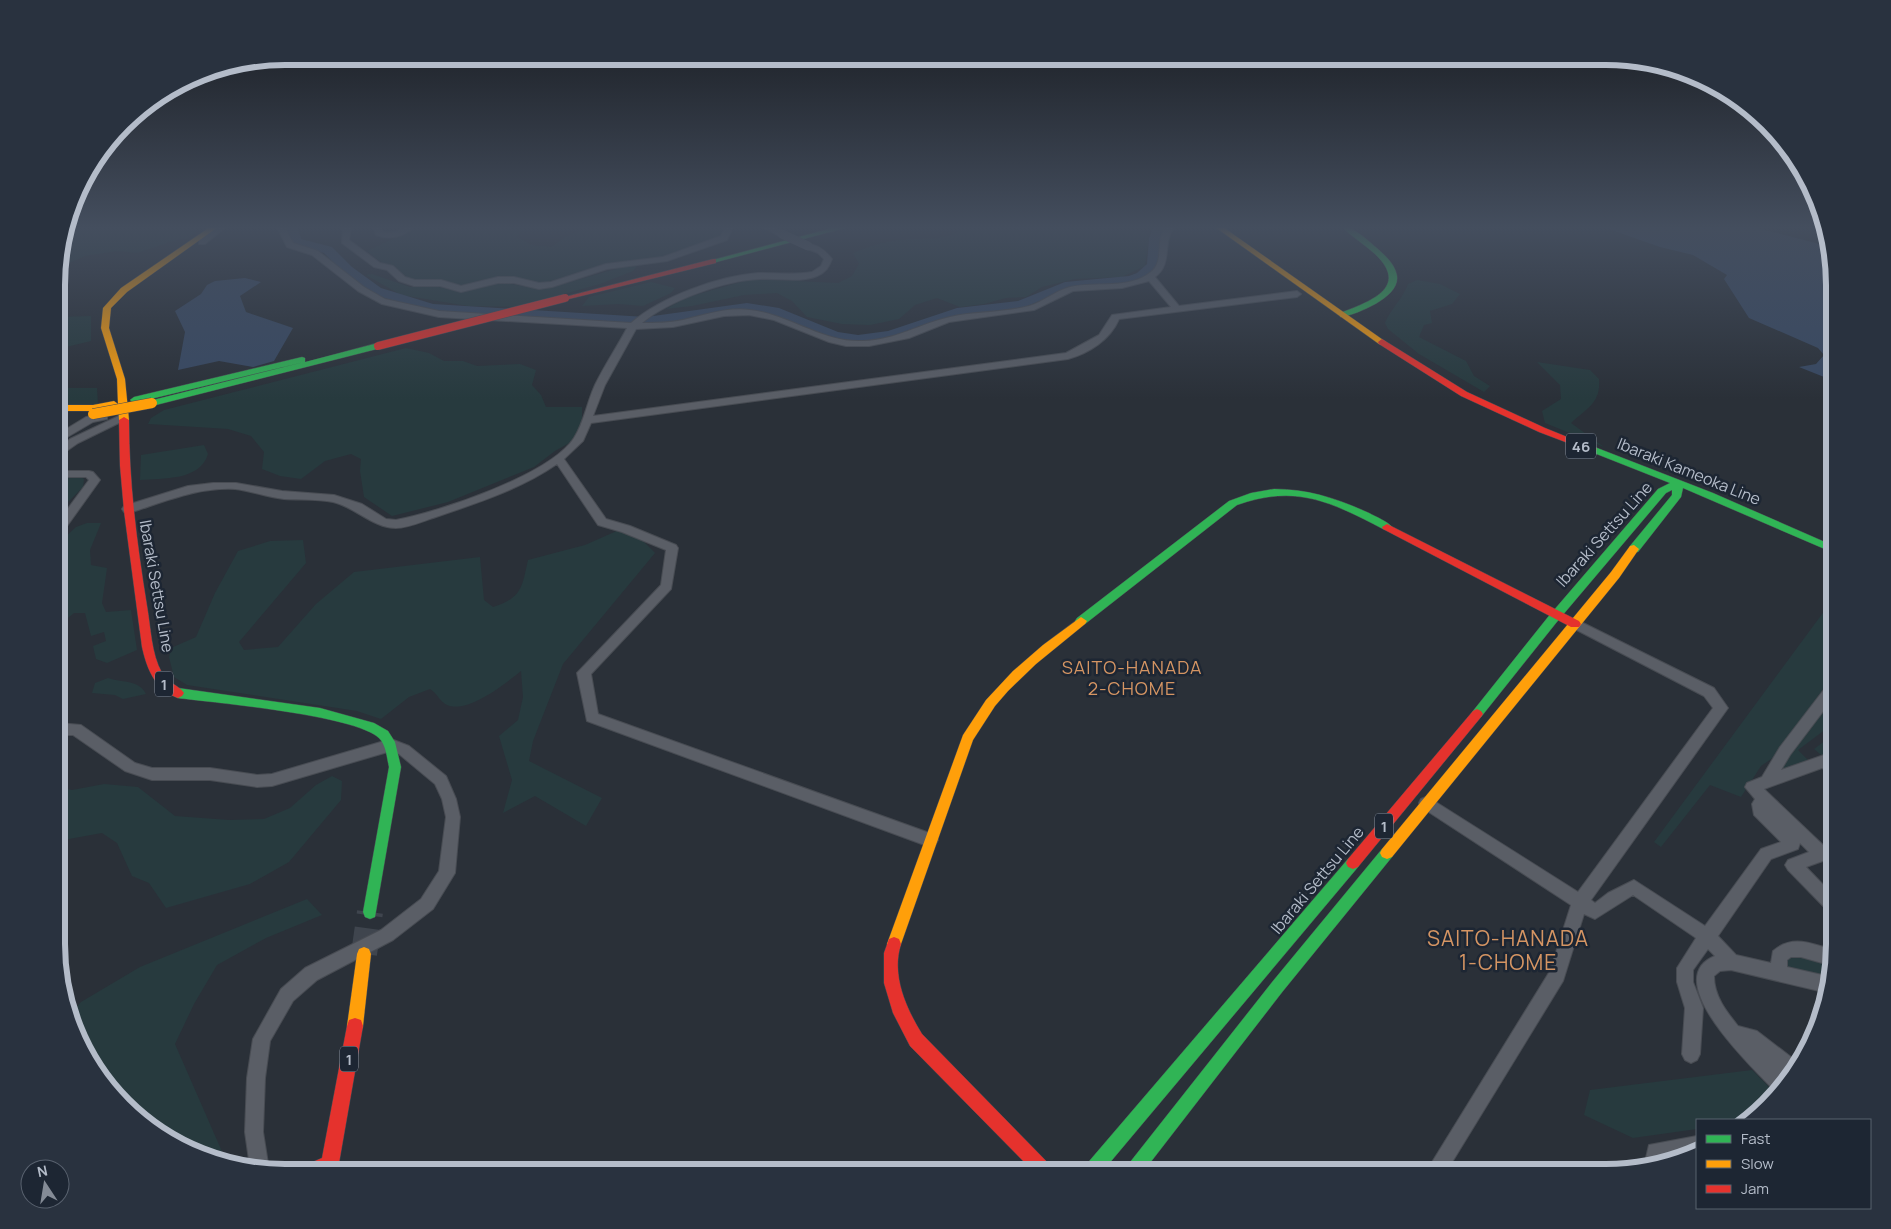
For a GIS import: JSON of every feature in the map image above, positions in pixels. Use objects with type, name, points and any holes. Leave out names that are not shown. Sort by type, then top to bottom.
[{"type":"main road","name":"Ibaraki Settsu Line","points":[[133,284],[109,303],[106,309],[109,348],[123,387],[128,510],[146,638],[159,679],[168,689],[207,700],[341,718],[374,728],[384,734],[391,745]]},
{"type":"main road","points":[[65,418],[92,416],[152,403],[619,284]]},
{"type":"main road","points":[[1301,284],[1343,315],[1384,300],[1392,291],[1394,284]]},
{"type":"main road","name":"Ibaraki Kameoka Line","points":[[1343,315],[1424,371],[1478,401],[1572,443],[1678,483],[1826,547]]},
{"type":"main road","points":[[65,408],[123,411],[458,325]]},
{"type":"main road","name":"Ibaraki Settsu Line","points":[[1098,1164],[1224,1019],[1476,715],[1517,660],[1556,614],[1662,491],[1678,483]]},
{"type":"main road","name":"Ibaraki Settsu Line","points":[[1139,1164],[1278,986],[1426,803],[1575,624],[1677,495],[1678,483]]},
{"type":"main road","points":[[1037,1164],[916,1040],[901,1013],[892,983],[891,953],[900,921],[967,739],[981,714],[1019,670],[1232,503],[1245,496],[1282,490],[1306,492],[1336,501],[1575,624]]},
{"type":"main road","points":[[370,912],[395,766],[391,745]]},
{"type":"main road","name":"1","points":[[332,1164],[355,1027],[364,954]]},
{"type":"street","points":[[355,284],[382,301],[439,314],[637,323],[659,326],[685,322],[713,314],[749,312],[781,320],[838,342],[873,343],[907,336],[946,320],[1032,308],[1060,292],[1074,288],[1126,284]]},
{"type":"street","points":[[445,284],[461,290],[482,284]]},
{"type":"street","points":[[532,284],[539,286],[545,284]]},
{"type":"street","points":[[128,510],[188,490],[236,486],[282,495],[334,499],[358,507],[383,522],[396,524],[472,501],[534,475],[559,459],[579,439],[600,385],[637,323],[663,304],[718,284]]},
{"type":"street","points":[[1156,284],[1177,309]]},
{"type":"street","points":[[587,420],[1068,356],[1092,345],[1111,331],[1115,317],[1297,294]]},
{"type":"street","points":[[65,433],[92,416],[123,411]]},
{"type":"street","points":[[65,448],[123,411]]},
{"type":"street","points":[[65,439],[74,441]]},
{"type":"street","points":[[559,459],[602,522],[626,529],[672,548],[667,586],[584,673],[592,717],[930,840]]},
{"type":"street","points":[[65,474],[89,474],[95,480],[65,521]]},
{"type":"street","points":[[1440,1164],[1557,975],[1580,902],[1721,708],[1710,692],[1575,624]]},
{"type":"street","points":[[1766,782],[1784,751],[1826,697]]},
{"type":"street","points":[[65,729],[76,729],[130,767],[152,774],[210,774],[257,781],[272,780],[391,745],[404,750],[441,780],[449,799],[452,817],[447,873],[427,904],[388,935],[311,974],[286,995],[262,1039],[256,1078],[254,1132],[259,1162]]},
{"type":"street","points":[[1826,763],[1824,761],[1752,787],[1826,850]]},
{"type":"street","points":[[1690,1054],[1694,1008],[1685,982],[1685,968],[1766,854],[1792,844],[1759,811],[1760,804],[1766,800]]},
{"type":"street","points":[[1426,803],[1595,912],[1634,887],[1708,937],[1731,962]]},
{"type":"street","points":[[1826,853],[1793,865],[1826,896]]},
{"type":"street","points":[[1779,972],[1779,957],[1788,949],[1801,949],[1826,956]]},
{"type":"street","points":[[1778,1081],[1735,1034],[1712,1004],[1704,979],[1710,968],[1723,962],[1731,962],[1823,983]]},
{"type":"street","points":[[1735,1034],[1751,1037],[1789,1066]]},
{"type":"street","points":[[1655,1159],[1656,1152],[1693,1146]]},
{"type":"green space","points":[[382,284],[439,287],[459,292],[489,284],[514,284],[537,289],[562,284],[599,284],[517,307],[468,306],[401,295]]},
{"type":"green space","points":[[446,284],[466,284],[460,286]]},
{"type":"green space","points":[[641,284],[660,284],[675,288],[671,293],[643,306],[619,304],[582,306],[589,297]]},
{"type":"green space","points":[[732,284],[1053,284],[1042,287],[1026,297],[1006,298],[984,304],[960,307],[937,298],[915,305],[899,319],[870,325],[842,324],[807,317],[792,301],[777,293],[744,295],[692,306],[666,309],[685,298]]},
{"type":"green space","points":[[1408,284],[1441,284],[1460,294],[1452,304],[1430,311],[1432,323],[1424,325],[1419,337],[1466,361],[1474,376],[1490,386],[1484,392],[1419,354],[1388,329],[1385,323]]},
{"type":"green space","points":[[91,316],[91,341],[65,348],[65,317]]},
{"type":"green space","points":[[406,348],[429,353],[444,361],[463,361],[477,366],[520,364],[536,370],[532,385],[541,395],[546,407],[582,407],[582,429],[571,442],[555,451],[534,467],[448,502],[392,516],[364,497],[360,471],[361,459],[351,454],[325,461],[301,479],[280,476],[262,469],[264,452],[251,436],[228,429],[148,424],[151,418],[164,410]]},
{"type":"green space","points":[[1537,362],[1590,370],[1599,379],[1598,394],[1595,400],[1571,423],[1604,447],[1545,423],[1542,411],[1561,399],[1560,385]]},
{"type":"green space","points":[[65,385],[66,388],[97,388],[98,404],[65,406]]},
{"type":"green space","points":[[204,445],[208,454],[204,463],[189,474],[170,478],[140,480],[141,455]]},
{"type":"green space","points":[[79,476],[84,479],[83,487],[65,505],[65,477]]},
{"type":"green space","points":[[87,523],[101,523],[90,550],[91,565],[107,568],[102,603],[106,612],[131,610],[137,650],[107,663],[96,659],[93,646],[106,641],[104,632],[91,636],[85,613],[74,613],[65,620],[65,537],[76,527]]},
{"type":"green space","points":[[628,526],[655,553],[563,664],[533,741],[529,761],[602,798],[586,826],[535,796],[503,813],[512,780],[499,736],[518,720],[523,697],[521,671],[486,696],[465,705],[456,707],[447,705],[430,689],[409,697],[381,719],[357,711],[187,685],[174,677],[169,657],[171,648],[196,637],[215,593],[238,551],[270,541],[303,540],[306,563],[239,642],[244,650],[278,647],[316,604],[354,572],[480,557],[484,600],[493,607],[510,600],[519,590],[528,560],[585,545]]},
{"type":"green space","points":[[1826,607],[1826,685],[1774,757],[1761,766],[1741,797],[1710,785],[1661,847],[1654,842]]},
{"type":"green space","points":[[108,678],[139,686],[146,694],[123,699],[115,695],[92,693],[95,683]]},
{"type":"green space","points":[[1826,704],[1826,729],[1798,750],[1809,761],[1778,773],[1776,771]]},
{"type":"green space","points":[[1826,740],[1826,758],[1825,758],[1814,749]]},
{"type":"green space","points":[[332,776],[342,781],[341,800],[289,862],[250,884],[166,908],[149,883],[132,876],[117,843],[102,833],[65,840],[65,788],[72,790],[104,784],[138,787],[175,816],[229,820],[264,819],[290,808],[316,785]]},
{"type":"green space","points":[[307,899],[322,915],[266,938],[217,965],[194,1004],[175,1044],[224,1155],[175,1135],[151,1119],[129,1100],[110,1078],[94,1054],[82,1028],[75,1009],[81,1002],[140,967]]},
{"type":"green space","points":[[1804,954],[1826,960],[1823,977],[1791,970],[1783,962],[1786,957]]},
{"type":"green space","points":[[1752,1070],[1771,1089],[1762,1100],[1740,1119],[1696,1119],[1696,1129],[1633,1138],[1584,1115],[1590,1090]]},
{"type":"water","points":[[257,284],[240,296],[246,312],[293,328],[274,361],[253,367],[219,361],[178,370],[185,332],[175,311],[201,294],[207,285]]},
{"type":"water","points":[[1727,284],[1826,284],[1826,378],[1799,367],[1816,364],[1824,355],[1818,348],[1749,318]]},
{"type":"waterway","points":[[367,284],[376,291],[432,308],[646,321],[675,318],[732,307],[762,308],[786,315],[845,338],[858,339],[882,337],[957,312],[1020,305],[1073,284]]},
{"type":"tunnel","points":[[364,954],[370,912]]},
{"type":"traffic: fast","points":[[1343,315],[1368,305],[1384,295],[1392,284]]},
{"type":"traffic: fast","points":[[152,403],[378,346]]},
{"type":"traffic: fast","points":[[134,400],[302,360]]},
{"type":"traffic: fast","points":[[1592,449],[1709,495],[1826,546]]},
{"type":"traffic: fast","points":[[1477,714],[1552,620],[1662,491],[1678,483]]},
{"type":"traffic: fast","points":[[1634,549],[1677,495],[1678,483]]},
{"type":"traffic: fast","points":[[1081,621],[1233,503],[1254,495],[1274,492],[1294,492],[1312,495],[1349,508],[1387,527]]},
{"type":"traffic: fast","points":[[178,693],[320,713],[370,726],[384,735],[389,742],[395,767],[370,912]]},
{"type":"traffic: fast","points":[[1139,1164],[1278,986],[1387,853]]},
{"type":"traffic: fast","points":[[1098,1164],[1353,863]]},
{"type":"traffic: slow","points":[[124,420],[121,379],[105,328],[107,308],[132,284]]},
{"type":"traffic: slow","points":[[1300,284],[1382,342]]},
{"type":"traffic: slow","points":[[93,414],[152,403]]},
{"type":"traffic: slow","points":[[65,408],[93,408],[114,404]]},
{"type":"traffic: slow","points":[[1387,853],[1615,575],[1634,549]]},
{"type":"traffic: slow","points":[[894,944],[967,739],[991,703],[1017,674],[1081,621]]},
{"type":"traffic: slow","points":[[355,1026],[364,954]]},
{"type":"traffic: jam","points":[[565,298],[620,284]]},
{"type":"traffic: jam","points":[[378,346],[565,298]]},
{"type":"traffic: jam","points":[[1382,342],[1464,394],[1542,430],[1592,449]]},
{"type":"traffic: jam","points":[[124,420],[125,466],[129,511],[148,647],[158,677],[171,690],[178,693]]},
{"type":"traffic: jam","points":[[1387,527],[1575,624]]},
{"type":"traffic: jam","points":[[1353,863],[1477,714]]},
{"type":"traffic: jam","points":[[894,944],[891,953],[892,983],[901,1013],[916,1040],[1037,1164]]},
{"type":"traffic: jam","points":[[328,1164],[330,1163],[355,1026]]},
{"type":"district","name":"SAITO-HANADA 2-CHOME","points":[[1132,678]]},
{"type":"district","name":"SAITO-HANADA 1-CHOME","points":[[1508,950]]}]
